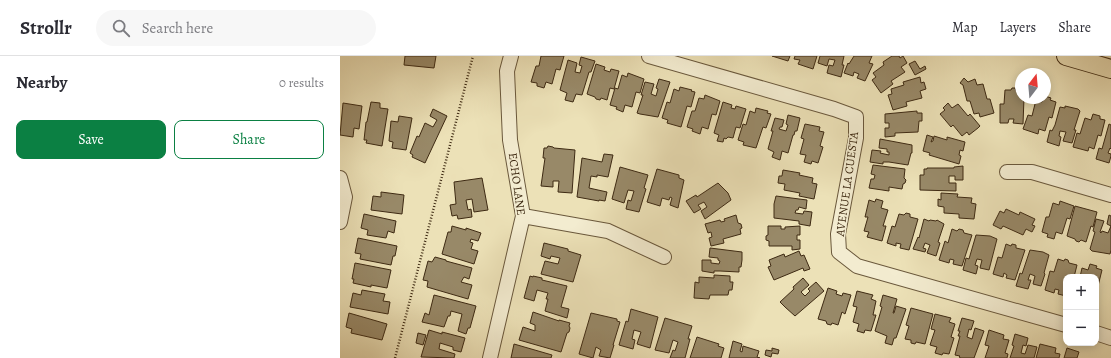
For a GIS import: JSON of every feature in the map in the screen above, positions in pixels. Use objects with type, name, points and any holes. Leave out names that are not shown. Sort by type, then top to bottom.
[{"type":"main road","points":[[1066,56],[1111,69]]},
{"type":"street","name":"ECHO LANE","points":[[490,358],[523,216],[510,140],[507,71],[511,56]]},
{"type":"street","name":"AVENUE LA CUESTA","points":[[649,56],[834,109],[856,117],[856,138],[838,234],[839,252],[857,266],[1063,324]]},
{"type":"street","points":[[1007,172],[1032,172],[1111,195]]},
{"type":"street","points":[[340,178],[345,197],[340,222]]},
{"type":"street","points":[[523,216],[608,231],[664,257]]},
{"type":"street","points":[[1099,335],[1111,338]]},
{"type":"path","points":[[395,358],[474,56]]},
{"type":"building","points":[[405,56],[436,56],[434,68],[404,65]]},
{"type":"building","points":[[541,56],[564,56],[560,70],[556,69],[552,84],[546,82],[544,88],[537,86],[537,83],[531,82],[536,66],[539,66]]},
{"type":"building","points":[[772,56],[790,56],[788,61]]},
{"type":"building","points":[[795,56],[817,56],[813,69],[798,64],[800,60],[794,59]]},
{"type":"building","points":[[820,56],[844,56],[842,65],[844,65],[841,77],[827,73],[829,65],[833,66],[835,60],[829,59],[827,66],[818,63]]},
{"type":"building","points":[[854,56],[872,56],[869,63],[873,64],[865,81],[857,78],[859,74],[854,72],[853,76],[844,73],[848,63],[849,64]]},
{"type":"building","points":[[892,56],[899,56],[900,58],[903,56],[907,63],[901,67],[905,72],[891,81],[893,84],[881,93],[872,80],[876,77],[873,73],[884,65],[883,62]]},
{"type":"building","points":[[581,57],[595,61],[591,72],[589,72],[582,95],[576,94],[573,102],[565,100],[567,93],[560,90],[568,60],[577,63],[575,72],[580,73],[582,66],[579,65]]},
{"type":"building","points":[[915,61],[920,69],[925,66],[926,69],[915,75],[909,64]]},
{"type":"building","points":[[596,64],[605,67],[604,70],[610,72],[611,69],[619,71],[614,89],[610,88],[607,100],[601,98],[600,100],[596,99],[595,97],[587,94]]},
{"type":"building","points":[[628,73],[644,79],[640,93],[636,92],[632,107],[625,105],[623,112],[616,109],[617,107],[610,105],[615,88],[618,89],[622,75],[627,77]]},
{"type":"building","points":[[920,77],[921,83],[924,82],[926,89],[920,91],[922,98],[906,102],[907,106],[893,110],[888,95],[892,94],[891,89],[904,85],[903,82]]},
{"type":"building","points":[[964,78],[968,82],[975,79],[977,85],[983,84],[987,99],[990,99],[994,113],[980,117],[979,113],[974,114],[970,101],[967,101],[963,85],[960,83]]},
{"type":"building","points":[[659,79],[670,82],[658,117],[637,113],[643,95],[641,95],[645,82],[654,84],[651,94],[656,96],[658,89],[656,88]]},
{"type":"building","points":[[680,87],[695,92],[691,107],[687,106],[681,127],[667,123],[668,120],[662,118],[667,102],[670,103],[674,89],[679,91]]},
{"type":"building","points":[[1012,88],[1015,88],[1015,104],[1024,104],[1023,124],[1013,123],[1014,119],[1009,119],[1008,123],[1000,123],[1000,104],[1004,104],[1005,90],[1011,90]]},
{"type":"building","points":[[705,95],[720,101],[716,115],[712,114],[708,129],[702,127],[700,134],[687,127],[692,111],[695,111],[699,98],[704,99]]},
{"type":"building","points":[[1051,100],[1056,102],[1052,118],[1049,117],[1045,131],[1039,129],[1038,134],[1023,129],[1028,115],[1032,116],[1035,104],[1051,104]]},
{"type":"building","points":[[371,102],[380,103],[380,108],[388,109],[382,146],[366,143],[367,140],[364,140],[366,122]]},
{"type":"building","points":[[723,102],[732,105],[731,108],[735,109],[736,106],[746,109],[740,128],[736,127],[733,138],[724,138],[723,142],[717,141],[719,135],[714,133]]},
{"type":"building","points":[[343,103],[362,106],[359,129],[354,128],[353,137],[340,135]]},
{"type":"building","points":[[948,103],[952,108],[958,104],[968,116],[970,114],[980,126],[969,135],[967,132],[962,136],[953,125],[951,127],[940,114],[945,110],[943,108]]},
{"type":"building","points":[[1065,106],[1078,109],[1080,111],[1074,130],[1076,130],[1072,143],[1063,141],[1066,132],[1060,131],[1059,136],[1061,137],[1059,146],[1047,142],[1050,130],[1052,131],[1055,125],[1060,107],[1065,108]]},
{"type":"building","points":[[756,108],[768,111],[767,113],[771,114],[766,128],[763,127],[756,148],[743,145],[744,142],[738,140],[743,124],[746,125],[750,111],[755,113]]},
{"type":"building","points":[[433,109],[447,116],[425,163],[412,157],[413,155],[410,153],[417,136],[419,137],[425,123],[433,127],[437,120],[430,116]]},
{"type":"building","points":[[917,111],[917,113],[922,113],[922,121],[919,121],[918,132],[895,133],[895,136],[885,137],[885,128],[889,128],[889,123],[885,123],[885,114]]},
{"type":"building","points":[[1093,114],[1100,116],[1100,119],[1105,120],[1101,136],[1098,135],[1094,149],[1089,147],[1088,151],[1073,147],[1077,133],[1080,134],[1085,118],[1091,120]]},
{"type":"building","points":[[788,115],[800,118],[797,131],[795,131],[793,135],[788,153],[782,151],[780,160],[772,157],[774,152],[768,149],[773,131],[771,131],[775,118],[784,120],[782,127],[779,129],[786,131],[788,125],[786,124]]},
{"type":"building","points":[[399,116],[412,118],[406,150],[392,148],[393,142],[389,141],[391,121],[398,122]]},
{"type":"building","points":[[805,124],[820,127],[819,131],[824,132],[820,146],[823,147],[818,163],[812,161],[811,164],[804,162],[806,155],[800,154],[804,139],[801,138]]},
{"type":"building","points":[[1109,124],[1111,125],[1111,149],[1110,148],[1108,153],[1111,154],[1111,156],[1109,163],[1096,159],[1099,148],[1102,149]]},
{"type":"building","points":[[927,135],[933,137],[931,142],[933,141],[934,136],[947,140],[947,137],[965,142],[963,151],[960,150],[959,155],[961,156],[959,164],[929,155],[930,153],[923,151]]},
{"type":"building","points":[[880,139],[912,145],[912,153],[908,165],[889,162],[883,162],[883,164],[870,162],[872,150],[881,151],[880,153],[889,155],[887,149],[879,148]]},
{"type":"building","points":[[548,146],[575,150],[572,193],[558,192],[559,181],[553,181],[553,187],[541,186],[545,158],[543,158],[544,148],[547,148]]},
{"type":"building","points":[[604,154],[613,155],[608,177],[597,175],[597,177],[591,176],[589,188],[607,192],[605,201],[577,197],[582,158],[602,162]]},
{"type":"building","points":[[873,165],[905,169],[904,178],[906,180],[902,189],[889,187],[889,191],[869,188],[871,179],[874,179],[875,175],[871,174]]},
{"type":"building","points":[[963,166],[963,180],[955,180],[955,176],[949,176],[949,183],[956,183],[956,191],[920,190],[920,175],[924,175],[924,169],[954,168]]},
{"type":"building","points":[[620,167],[648,175],[644,188],[646,189],[639,212],[626,209],[628,200],[631,201],[634,191],[628,190],[624,203],[612,199]]},
{"type":"building","points":[[657,169],[679,175],[679,178],[684,180],[678,208],[670,205],[672,198],[670,197],[669,200],[662,198],[660,206],[647,202]]},
{"type":"building","points":[[783,170],[800,173],[799,175],[813,178],[812,183],[817,184],[814,199],[799,196],[800,193],[784,190],[785,184],[778,183],[779,176],[782,176]]},
{"type":"building","points":[[482,178],[488,210],[474,212],[472,199],[466,200],[468,210],[471,209],[472,217],[458,219],[457,215],[452,216],[450,205],[456,204],[454,182]]},
{"type":"building","points":[[718,183],[728,193],[731,200],[705,219],[701,211],[707,207],[704,202],[698,205],[701,209],[694,213],[686,201],[696,195],[697,197]]},
{"type":"building","points":[[381,192],[404,195],[402,214],[371,210],[373,196],[381,197]]},
{"type":"building","points":[[941,193],[958,194],[957,197],[972,198],[971,203],[976,204],[974,219],[959,218],[959,214],[944,213],[944,207],[938,206],[938,199],[941,200]]},
{"type":"building","points":[[776,196],[807,200],[806,209],[799,207],[795,213],[803,214],[804,211],[812,212],[810,226],[799,224],[799,221],[774,218],[774,204]]},
{"type":"building","points":[[876,199],[883,201],[881,208],[888,210],[883,226],[886,226],[882,241],[867,237],[869,232],[864,231],[868,217],[865,217],[869,200],[875,202]]},
{"type":"building","points":[[1060,201],[1074,206],[1070,219],[1067,218],[1062,234],[1056,232],[1054,239],[1047,237],[1048,234],[1042,232],[1046,217],[1049,217],[1053,203],[1059,205]]},
{"type":"building","points":[[1075,206],[1097,212],[1093,227],[1091,226],[1086,242],[1081,240],[1079,242],[1067,236]]},
{"type":"building","points":[[1006,209],[1019,215],[1020,212],[1035,219],[1032,225],[1035,226],[1032,232],[1026,229],[1023,235],[1003,226],[1001,229],[993,225],[1000,211],[1004,213]]},
{"type":"building","points":[[906,213],[910,214],[910,217],[918,219],[909,250],[900,248],[901,244],[896,243],[896,246],[887,243],[892,226],[895,227],[899,214],[904,215]]},
{"type":"building","points":[[364,214],[396,221],[394,233],[388,231],[386,238],[367,235],[368,230],[361,228]]},
{"type":"building","points":[[736,215],[738,223],[741,224],[741,234],[723,239],[724,243],[711,246],[709,238],[712,237],[711,232],[708,233],[705,224],[720,220],[721,222],[725,221],[724,219]]},
{"type":"building","points":[[1109,215],[1111,216],[1111,226],[1107,224]]},
{"type":"building","points":[[924,219],[929,221],[937,220],[944,224],[938,242],[940,243],[936,256],[927,253],[930,245],[925,243],[923,248],[926,249],[925,252],[913,249],[918,237],[919,238]]},
{"type":"building","points":[[1096,219],[1104,221],[1100,232],[1101,233],[1102,231],[1108,233],[1111,226],[1110,254],[1092,251],[1090,249],[1095,232],[1093,231]]},
{"type":"building","points":[[452,226],[466,230],[466,228],[481,233],[478,241],[471,239],[470,242],[473,243],[471,249],[478,251],[474,264],[442,254],[448,232],[451,232]]},
{"type":"building","points":[[768,226],[781,226],[781,229],[785,229],[785,227],[800,226],[800,235],[797,235],[797,240],[800,240],[800,249],[792,250],[792,246],[769,246],[769,241],[766,240],[766,236],[768,235]]},
{"type":"building","points":[[952,229],[957,231],[959,229],[963,230],[964,233],[972,235],[962,266],[953,264],[954,260],[950,259],[949,263],[939,260],[945,241],[948,243]]},
{"type":"building","points":[[976,235],[990,236],[997,239],[989,270],[980,268],[982,260],[977,259],[975,265],[978,266],[976,274],[963,270],[966,258],[969,259]]},
{"type":"building","points":[[358,238],[397,246],[391,265],[360,259],[361,254],[355,253]]},
{"type":"building","points":[[544,243],[568,249],[568,251],[581,255],[573,282],[541,274],[545,261],[558,264],[560,258],[551,256],[550,259],[541,256]]},
{"type":"building","points":[[1006,244],[1011,246],[1012,244],[1016,245],[1016,248],[1025,250],[1015,280],[1006,278],[1007,275],[1004,273],[1003,277],[993,274],[998,257],[1002,258]]},
{"type":"building","points":[[710,248],[742,252],[741,267],[739,267],[739,272],[714,271],[714,273],[702,271],[702,260],[711,260],[711,263],[719,264],[720,261],[718,258],[709,257]]},
{"type":"building","points":[[1030,250],[1043,252],[1049,255],[1041,286],[1033,284],[1035,276],[1030,274],[1028,280],[1031,280],[1028,289],[1016,286],[1020,273],[1022,274]]},
{"type":"building","points":[[799,251],[801,256],[804,255],[810,269],[804,271],[803,268],[774,280],[768,267],[771,266],[769,260],[784,254],[785,257]]},
{"type":"building","points":[[435,257],[472,268],[469,279],[464,277],[461,282],[472,285],[468,299],[427,287],[428,281],[423,280],[428,261],[432,262]]},
{"type":"building","points":[[1058,259],[1064,261],[1065,259],[1068,260],[1069,263],[1077,265],[1075,274],[1063,274],[1063,295],[1058,294],[1059,290],[1055,289],[1054,293],[1045,290],[1050,271],[1054,272]]},
{"type":"building","points":[[355,263],[391,270],[387,288],[371,285],[371,287],[353,283],[354,279],[352,279]]},
{"type":"building","points":[[1090,264],[1097,266],[1096,268],[1102,270],[1099,282],[1099,274],[1081,274],[1082,268],[1088,270]]},
{"type":"building","points":[[714,275],[730,276],[730,282],[733,282],[732,290],[729,290],[728,295],[710,295],[709,299],[694,298],[695,282],[699,283],[699,277],[714,278]]},
{"type":"building","points":[[530,276],[542,278],[542,280],[567,286],[561,307],[569,309],[567,318],[545,311],[548,293],[537,290],[534,301],[524,298]]},
{"type":"building","points":[[803,278],[809,285],[801,292],[805,296],[810,291],[808,289],[816,282],[824,291],[795,316],[780,302]]},
{"type":"building","points":[[828,288],[837,291],[836,294],[842,296],[843,293],[851,295],[845,314],[842,312],[838,325],[832,323],[831,325],[827,324],[826,321],[818,319]]},
{"type":"building","points":[[362,290],[385,294],[383,301],[390,302],[388,314],[350,307],[353,293],[361,295]]},
{"type":"building","points":[[857,291],[873,295],[871,299],[876,301],[873,315],[876,315],[871,331],[865,330],[864,333],[857,331],[859,324],[853,322],[857,307],[853,306]]},
{"type":"building","points":[[434,295],[476,306],[470,328],[468,328],[466,334],[458,331],[462,314],[451,311],[444,327],[422,322],[425,313],[429,315]]},
{"type":"building","points":[[883,295],[897,299],[893,313],[896,306],[906,309],[892,345],[885,343],[887,336],[875,331],[882,307],[880,306]]},
{"type":"building","points":[[911,308],[933,314],[925,344],[916,342],[915,344],[911,343],[911,340],[905,339],[909,326],[906,325]]},
{"type":"building","points":[[631,309],[658,317],[650,348],[637,344],[641,332],[634,330],[632,339],[635,340],[633,349],[619,345],[626,321],[628,322]]},
{"type":"building","points":[[533,312],[559,321],[570,323],[569,332],[567,333],[561,352],[519,340],[523,327],[535,331],[535,325],[530,323]]},
{"type":"building","points":[[349,313],[387,324],[382,340],[351,333],[352,329],[346,327]]},
{"type":"building","points":[[591,313],[617,319],[617,321],[620,322],[610,358],[599,356],[601,350],[596,347],[593,358],[579,354]]},
{"type":"building","points":[[935,314],[951,318],[949,322],[955,324],[951,337],[954,338],[949,354],[943,353],[942,355],[935,353],[937,347],[930,345],[935,330],[931,329]]},
{"type":"building","points":[[665,318],[692,326],[685,358],[670,358],[673,350],[675,351],[678,342],[673,340],[669,353],[655,350]]},
{"type":"building","points":[[962,318],[974,321],[971,330],[969,329],[967,337],[972,339],[975,328],[984,331],[974,358],[961,358],[959,357],[960,356],[955,355],[960,336],[958,336],[960,331],[958,331]]},
{"type":"building","points":[[429,330],[465,338],[461,352],[453,350],[453,347],[440,343],[439,349],[455,354],[454,358],[421,357]]},
{"type":"building","points":[[989,330],[1004,335],[1003,339],[1009,340],[1005,353],[1008,354],[1007,358],[985,358],[989,346],[985,345]]},
{"type":"building","points":[[418,333],[426,335],[423,345],[416,343]]},
{"type":"building","points":[[1015,334],[1028,338],[1026,346],[1023,345],[1021,353],[1025,354],[1028,345],[1037,347],[1034,358],[1010,358],[1014,346],[1012,345]]},
{"type":"building","points":[[697,337],[719,344],[718,346],[724,348],[721,358],[690,358]]},
{"type":"building","points":[[733,341],[742,344],[740,351],[742,352],[743,346],[759,351],[757,357],[760,358],[729,358]]},
{"type":"building","points":[[514,344],[552,355],[551,358],[511,358]]},
{"type":"building","points":[[1040,344],[1056,348],[1055,353],[1060,354],[1059,358],[1036,358]]},
{"type":"building","points":[[772,348],[779,350],[778,354],[772,353],[771,357],[765,355],[766,350],[772,351]]},
{"type":"building","points":[[1067,348],[1079,352],[1077,358],[1064,358]]}]
